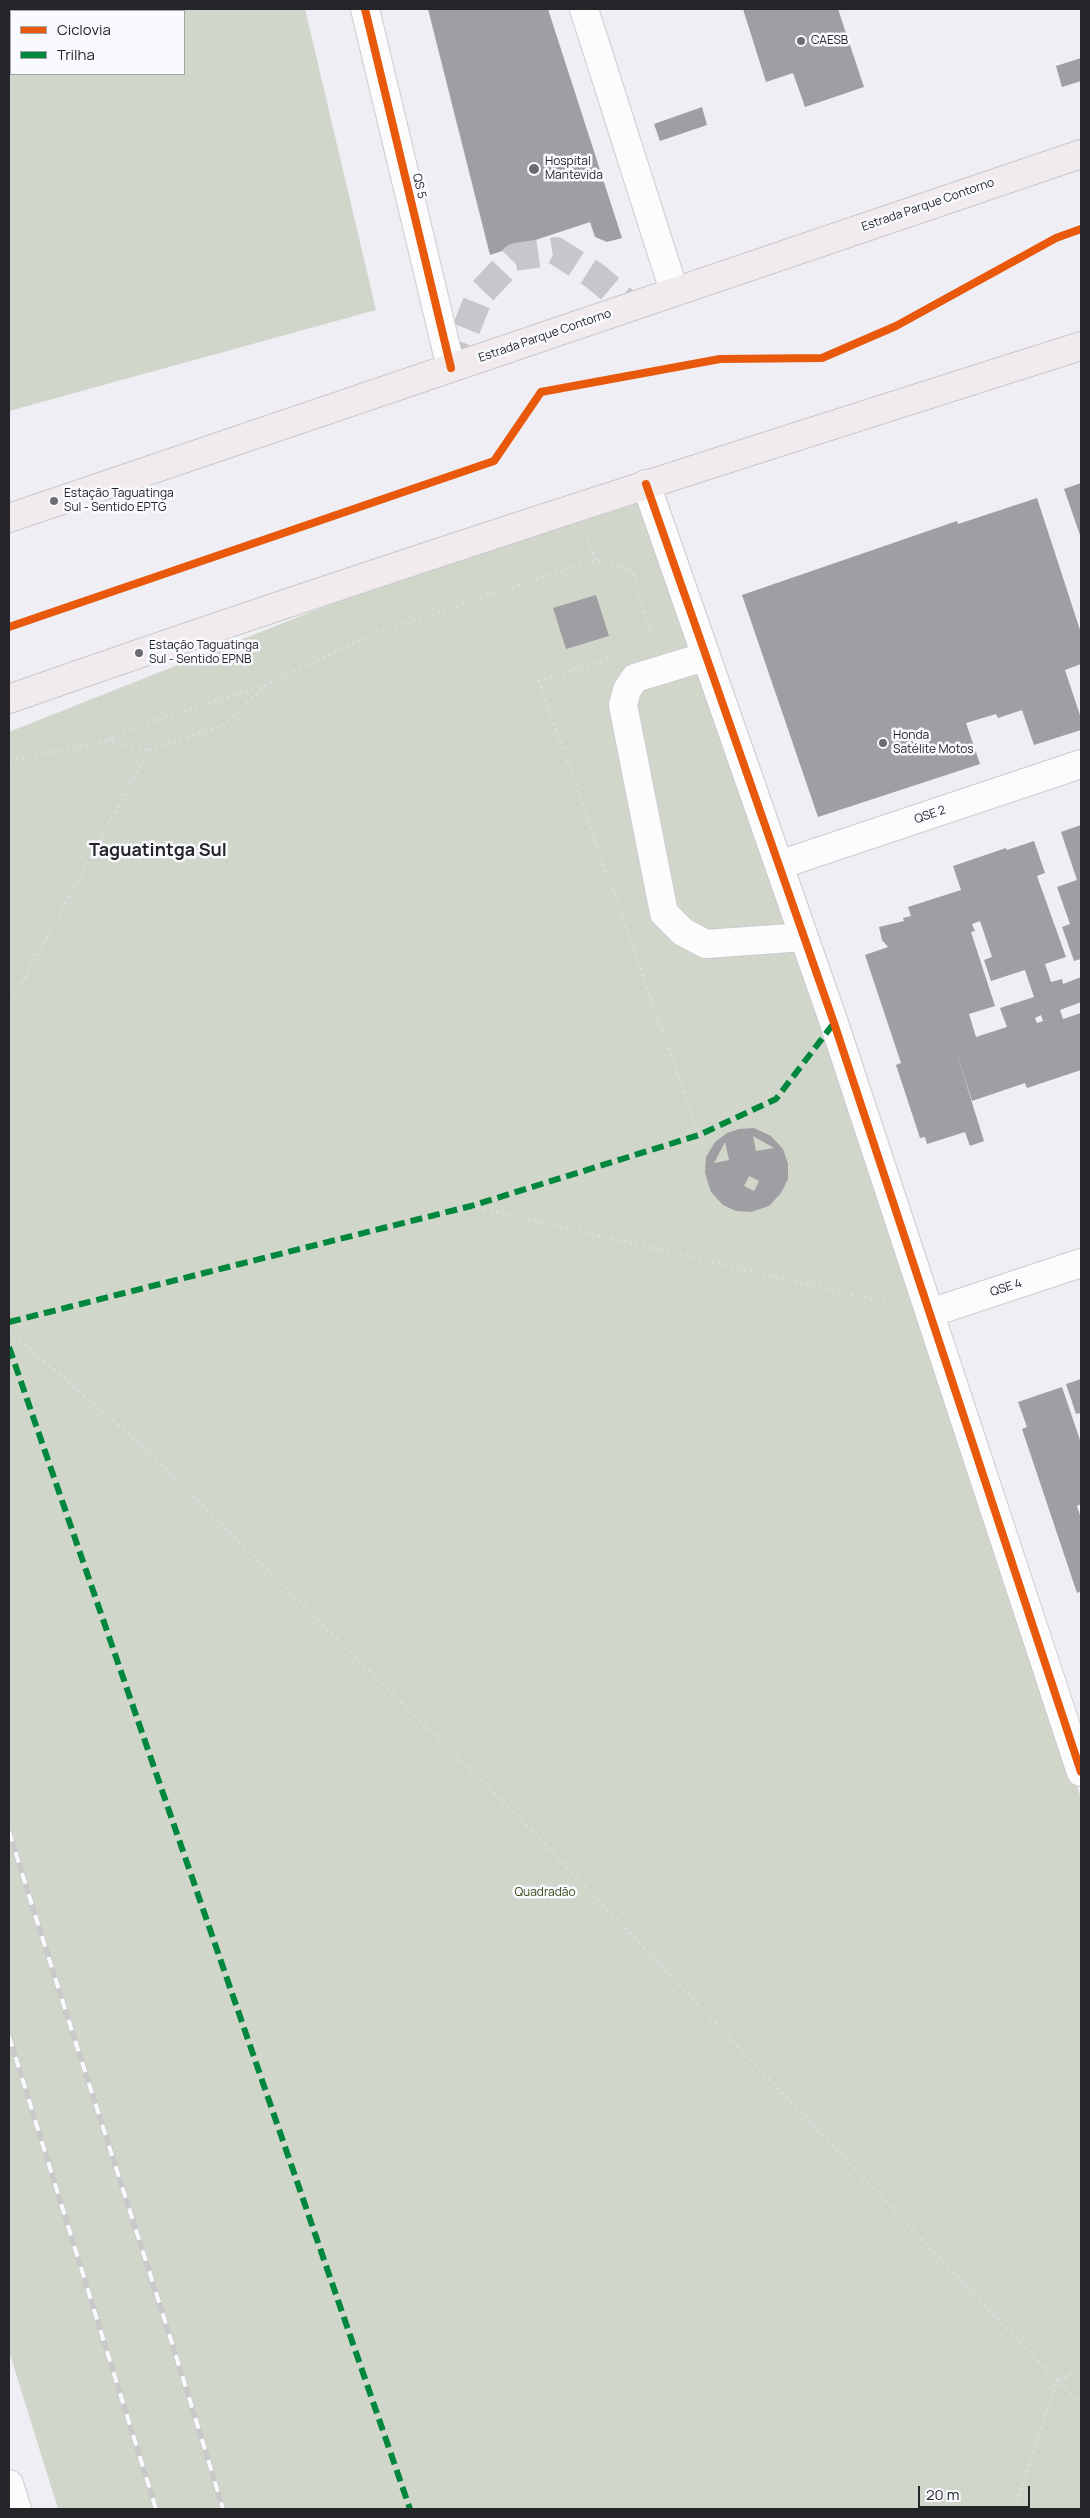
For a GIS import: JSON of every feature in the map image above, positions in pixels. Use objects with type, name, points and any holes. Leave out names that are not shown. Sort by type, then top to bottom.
[{"type":"highway","name":"Estrada Parque Contorno","points":[[9,518],[1081,154]]},
{"type":"highway","points":[[9,699],[646,484],[1081,346]]},
{"type":"street","name":"QS 5","points":[[366,9],[450,368]]},
{"type":"street","points":[[584,9],[674,291]]},
{"type":"street","points":[[646,484],[704,657],[804,937],[1081,1772]]},
{"type":"street","points":[[704,657],[636,678],[627,690],[623,705],[664,912],[683,932],[706,944],[804,937]]},
{"type":"street","name":"QSE 2","points":[[779,865],[1081,764]]},
{"type":"street","name":"QSE 4","points":[[930,1313],[1081,1263]]},
{"type":"street","points":[[9,2484],[17,2509]]},
{"type":"path","points":[[9,761],[105,741],[142,724],[265,685],[376,633],[596,560],[632,570],[654,642]]},
{"type":"path","points":[[105,741],[149,750],[223,726],[265,685]]},
{"type":"path","points":[[9,1006],[149,750]]},
{"type":"path","points":[[471,1206],[930,1313]]},
{"type":"path","points":[[9,1331],[139,1443],[544,1843],[1056,2381],[1081,2404]]},
{"type":"path","points":[[1014,2509],[1056,2381],[1081,2370]]},
{"type":"green space","points":[[9,9],[305,9],[376,310],[9,411]]},
{"type":"green space","name":"Quadradão","points":[[646,484],[1081,1798],[1081,2509],[58,2509],[9,2351],[9,732],[575,507]]},
{"type":"building","name":"Hospital Mantevida","points":[[428,9],[548,9],[622,238],[607,242],[595,237],[590,222],[490,255]]},
{"type":"building","name":"CAESB","points":[[743,9],[838,9],[864,87],[805,107],[793,73],[766,82]]},
{"type":"building","points":[[1081,58],[1081,81],[1062,87],[1056,66]]},
{"type":"building","points":[[702,107],[707,125],[660,141],[654,124]]},
{"type":"building","points":[[1081,483],[1081,538],[1064,489]]},
{"type":"building","points":[[1037,498],[1081,633],[1081,664],[1065,670],[1081,718],[1081,730],[1034,745],[1022,710],[998,718],[996,714],[966,723],[980,764],[818,817],[742,595],[957,521],[958,524]]},
{"type":"building","points":[[596,595],[609,636],[566,649],[553,608]]},
{"type":"building","points":[[1081,825],[1081,959],[1074,961],[1062,927],[1070,924],[1057,887],[1077,880],[1061,832]]},
{"type":"building","points":[[1034,841],[1045,873],[1037,876],[1066,957],[1045,964],[1051,982],[1062,979],[1063,984],[1081,977],[1081,1002],[1060,1010],[1063,1019],[1081,1013],[1081,1070],[1027,1088],[1025,1083],[972,1101],[954,1045],[984,1141],[970,1146],[965,1132],[927,1144],[925,1137],[920,1138],[896,1065],[901,1063],[865,955],[888,947],[882,940],[879,927],[904,921],[903,918],[911,916],[908,907],[961,890],[953,866],[1006,848],[1007,850]],"holes":[[[980,921],[992,957],[984,960],[991,981],[1025,970],[1034,997],[1000,1008],[1007,1027],[976,1037],[969,1014],[995,1006],[971,932],[975,931],[972,924]],[[1041,1015],[1043,1021],[1037,1023],[1035,1018]]]},
{"type":"building","points":[[754,1128],[771,1136],[783,1149],[788,1164],[788,1179],[781,1193],[769,1206],[751,1212],[736,1211],[723,1205],[711,1192],[705,1173],[706,1157],[715,1142],[727,1133],[739,1129]],"holes":[[[753,1136],[774,1148],[756,1151]],[[725,1142],[729,1160],[714,1163]],[[749,1176],[759,1181],[754,1191],[744,1186]]]},
{"type":"building","points":[[1081,1379],[1081,1413],[1076,1414],[1066,1384]]},
{"type":"building","points":[[1062,1387],[1081,1443],[1081,1504],[1077,1506],[1081,1518],[1081,1591],[1077,1593],[1022,1429],[1027,1427],[1018,1402]]},
{"type":"tunnel","points":[[451,368],[480,294],[515,257],[556,251],[595,276],[630,306]]},
{"type":"railway","points":[[9,1831],[171,2339],[223,2509]]},
{"type":"railway","points":[[9,2036],[156,2509]]},
{"type":"marked path","points":[[9,1322],[471,1206],[699,1135],[776,1099],[834,1023]]},
{"type":"marked path","points":[[9,1347],[410,2509]]},
{"type":"cycle path","points":[[365,9],[451,368]]},
{"type":"cycle path","points":[[9,627],[494,461],[541,392],[720,359],[822,358],[896,326],[1056,238],[1081,229]]},
{"type":"cycle path","points":[[646,484],[834,1023],[1081,1772]]},
{"type":"place","name":"CAESB","points":[[801,41]]},
{"type":"place","name":"Hospital Mantevida","points":[[534,169]]},
{"type":"place","name":"Estação Taguatinga Sul - Sentido EPTG","points":[[54,501]]},
{"type":"place","name":"Estação Taguatinga Sul - Sentido EPNB","points":[[139,653]]},
{"type":"place","name":"Honda Satélite Motos","points":[[883,743]]},
{"type":"district","name":"Taguatintga Sul","points":[[158,851]]}]
